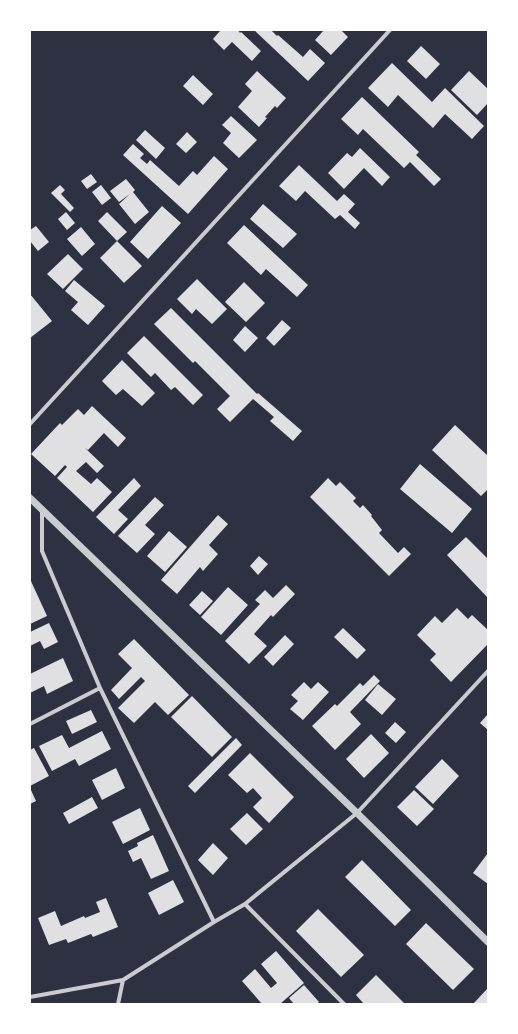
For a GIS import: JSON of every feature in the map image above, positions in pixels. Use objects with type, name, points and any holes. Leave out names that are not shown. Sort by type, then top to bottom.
[{"type":"street","points":[[30,424],[390,30]]},
{"type":"street","points":[[30,498],[357,813],[488,942]]},
{"type":"street","points":[[42,510],[42,551],[100,688],[214,922]]},
{"type":"street","points":[[30,997],[123,980],[245,904],[357,813],[488,671]]},
{"type":"street","points":[[30,724],[100,688]]},
{"type":"street","points":[[245,904],[344,1004]]},
{"type":"street","points":[[118,1004],[123,980]]},
{"type":"building","points":[[219,30],[238,30],[261,51],[252,61],[232,42],[224,50],[213,39],[220,31]]},
{"type":"building","points":[[254,30],[271,30],[303,57],[310,49],[325,63],[308,81]]},
{"type":"building","points":[[324,30],[341,30],[348,37],[331,55],[315,40]]},
{"type":"building","points":[[421,46],[440,64],[426,79],[407,61]]},
{"type":"building","points":[[392,63],[432,102],[445,88],[484,126],[472,139],[445,114],[433,128],[398,95],[388,107],[368,88]]},
{"type":"building","points":[[257,71],[286,98],[277,108],[275,106],[265,117],[267,118],[259,127],[238,107],[252,91],[245,84]]},
{"type":"building","points":[[469,71],[488,89],[488,103],[477,115],[451,90]]},
{"type":"building","points":[[193,75],[213,94],[203,105],[183,86]]},
{"type":"building","points":[[362,97],[419,152],[416,155],[441,179],[434,186],[410,162],[404,168],[363,129],[358,135],[341,119]]},
{"type":"building","points":[[231,116],[257,140],[239,158],[223,143],[231,133],[222,125]]},
{"type":"building","points":[[145,130],[165,148],[156,159],[136,140]]},
{"type":"building","points":[[187,132],[197,142],[186,153],[176,144]]},
{"type":"building","points":[[133,144],[144,154],[140,158],[147,164],[150,160],[179,186],[193,171],[197,175],[214,156],[228,169],[188,214],[123,155]]},
{"type":"building","points":[[360,148],[390,177],[382,186],[364,168],[344,189],[328,173],[347,153],[352,157]]},
{"type":"building","points":[[299,165],[337,201],[344,194],[355,204],[348,212],[360,223],[355,229],[340,215],[335,219],[305,191],[296,201],[279,186]]},
{"type":"building","points":[[91,174],[97,182],[87,189],[81,181]]},
{"type":"building","points":[[126,179],[135,190],[133,192],[149,212],[135,224],[119,204],[130,194],[119,202],[110,191]]},
{"type":"building","points":[[60,185],[65,190],[61,194],[74,208],[70,212],[51,193]]},
{"type":"building","points":[[101,185],[111,198],[102,205],[92,192]]},
{"type":"building","points":[[263,204],[297,234],[283,248],[250,219]]},
{"type":"building","points":[[162,206],[181,223],[148,259],[130,242]]},
{"type":"building","points":[[66,212],[75,223],[67,230],[58,219]]},
{"type":"building","points":[[107,212],[127,232],[117,241],[98,221]]},
{"type":"building","points":[[244,225],[308,285],[297,297],[266,269],[261,275],[227,243]]},
{"type":"building","points":[[36,226],[49,242],[38,251],[30,241],[30,230]]},
{"type":"building","points":[[81,227],[95,244],[82,256],[67,239]]},
{"type":"building","points":[[117,241],[142,266],[124,283],[100,258]]},
{"type":"building","points":[[68,254],[83,269],[63,289],[47,274]]},
{"type":"building","points":[[197,279],[227,309],[212,324],[196,309],[192,314],[177,299]]},
{"type":"building","points":[[74,280],[105,306],[88,325],[71,310],[78,302],[65,291]]},
{"type":"building","points":[[244,282],[265,303],[246,322],[225,302]]},
{"type":"building","points":[[30,294],[52,321],[30,338]]},
{"type":"building","points":[[171,308],[257,394],[258,393],[302,431],[293,441],[270,421],[274,417],[253,399],[230,422],[217,409],[230,396],[195,361],[193,363],[154,324]]},
{"type":"building","points":[[282,320],[291,328],[274,346],[266,338]]},
{"type":"building","points":[[245,326],[258,338],[245,352],[233,340]]},
{"type":"building","points":[[144,336],[203,395],[193,405],[175,387],[171,390],[155,373],[151,377],[127,353]]},
{"type":"building","points":[[122,360],[155,393],[142,406],[123,389],[116,395],[102,381]]},
{"type":"building","points":[[92,406],[126,438],[118,447],[104,433],[88,450],[85,448],[104,466],[97,473],[86,462],[76,471],[91,484],[97,478],[112,492],[93,512],[57,478],[67,467],[65,465],[55,476],[31,454],[60,423],[62,425],[78,409],[84,415]]},
{"type":"building","points":[[455,425],[488,456],[488,489],[481,496],[432,450]]},
{"type":"building","points":[[420,464],[472,509],[452,533],[400,489]]},
{"type":"building","points":[[134,478],[141,486],[118,510],[128,519],[114,534],[96,517]]},
{"type":"building","points":[[328,478],[336,486],[340,482],[356,498],[353,501],[360,508],[363,505],[382,530],[379,533],[398,553],[404,547],[411,554],[389,576],[310,497]]},
{"type":"building","points":[[155,497],[164,505],[145,525],[155,534],[137,553],[118,536]]},
{"type":"building","points":[[218,515],[228,524],[209,545],[218,554],[203,571],[200,567],[177,594],[161,580]]},
{"type":"building","points":[[169,531],[187,547],[165,572],[147,556]]},
{"type":"building","points":[[466,537],[488,559],[488,598],[447,555]]},
{"type":"building","points":[[259,556],[268,564],[258,575],[250,566]]},
{"type":"building","points":[[30,579],[47,616],[30,624]]},
{"type":"building","points":[[286,585],[295,594],[273,617],[271,615],[254,634],[267,646],[249,664],[225,641],[260,604],[255,600],[265,590],[273,598]]},
{"type":"building","points":[[228,587],[248,605],[221,635],[201,617]]},
{"type":"building","points":[[202,591],[213,601],[200,615],[189,605]]},
{"type":"building","points":[[457,608],[468,619],[472,615],[488,630],[488,644],[451,682],[430,660],[436,654],[417,635],[435,616],[442,623]]},
{"type":"building","points":[[49,623],[58,642],[44,649],[40,641],[30,646],[30,632]]},
{"type":"building","points":[[343,628],[366,650],[357,659],[334,637]]},
{"type":"building","points":[[285,635],[294,644],[273,666],[264,657]]},
{"type":"building","points":[[134,639],[189,695],[168,715],[155,702],[134,723],[118,708],[145,681],[141,677],[119,699],[111,690],[132,668],[118,654]]},
{"type":"building","points":[[63,658],[73,681],[47,694],[44,686],[30,693],[30,674]]},
{"type":"building","points":[[374,675],[380,681],[350,712],[361,724],[335,750],[312,726],[335,704],[337,706],[360,683],[363,686]]},
{"type":"building","points":[[304,682],[311,689],[318,682],[329,692],[303,720],[290,709],[298,701],[291,695]]},
{"type":"building","points":[[378,684],[396,699],[382,715],[365,700]]},
{"type":"building","points":[[192,696],[232,737],[212,757],[171,717]]},
{"type":"building","points":[[91,710],[97,722],[72,734],[66,721]]},
{"type":"building","points":[[488,714],[488,730],[480,723]]},
{"type":"building","points":[[395,722],[406,732],[396,743],[385,733]]},
{"type":"building","points":[[102,731],[111,749],[79,766],[75,759],[52,771],[39,746],[62,735],[69,748]]},
{"type":"building","points":[[371,734],[389,753],[364,778],[346,759]]},
{"type":"building","points":[[236,738],[242,745],[195,793],[188,786]]},
{"type":"building","points":[[34,748],[49,776],[30,786],[30,750]]},
{"type":"building","points":[[250,753],[294,797],[269,823],[253,807],[262,798],[253,788],[247,793],[228,775]]},
{"type":"building","points":[[442,759],[459,776],[433,804],[415,787]]},
{"type":"building","points":[[116,768],[125,788],[102,800],[92,780]]},
{"type":"building","points":[[30,788],[36,801],[30,804]]},
{"type":"building","points":[[414,790],[434,809],[417,826],[397,807]]},
{"type":"building","points":[[92,797],[98,808],[69,824],[63,813]]},
{"type":"building","points":[[140,808],[150,830],[123,844],[112,822]]},
{"type":"building","points":[[247,813],[263,829],[246,845],[230,829]]},
{"type":"building","points":[[153,835],[169,871],[151,879],[141,858],[133,862],[128,851],[138,846],[137,843]]},
{"type":"building","points":[[213,843],[228,858],[213,875],[198,860]]},
{"type":"building","points":[[488,853],[488,884],[473,873]]},
{"type":"building","points":[[362,860],[411,910],[395,926],[345,877]]},
{"type":"building","points":[[173,880],[184,902],[159,915],[148,893]]},
{"type":"building","points":[[106,898],[118,927],[93,937],[91,934],[68,943],[66,939],[49,945],[38,918],[55,911],[61,926],[84,916],[85,918],[100,912],[96,902]]},
{"type":"building","points":[[318,909],[364,955],[341,977],[296,931]]},
{"type":"building","points":[[426,923],[474,969],[453,990],[406,944]]},
{"type":"building","points":[[276,951],[304,983],[280,1004],[262,1004],[242,981],[255,969],[271,988],[277,983],[261,964]]},
{"type":"building","points":[[376,975],[405,1004],[364,1004],[356,995]]},
{"type":"building","points":[[304,985],[319,1002],[317,1004],[294,1004],[289,998]]},
{"type":"building","points":[[488,988],[488,1004],[473,1004]]}]
